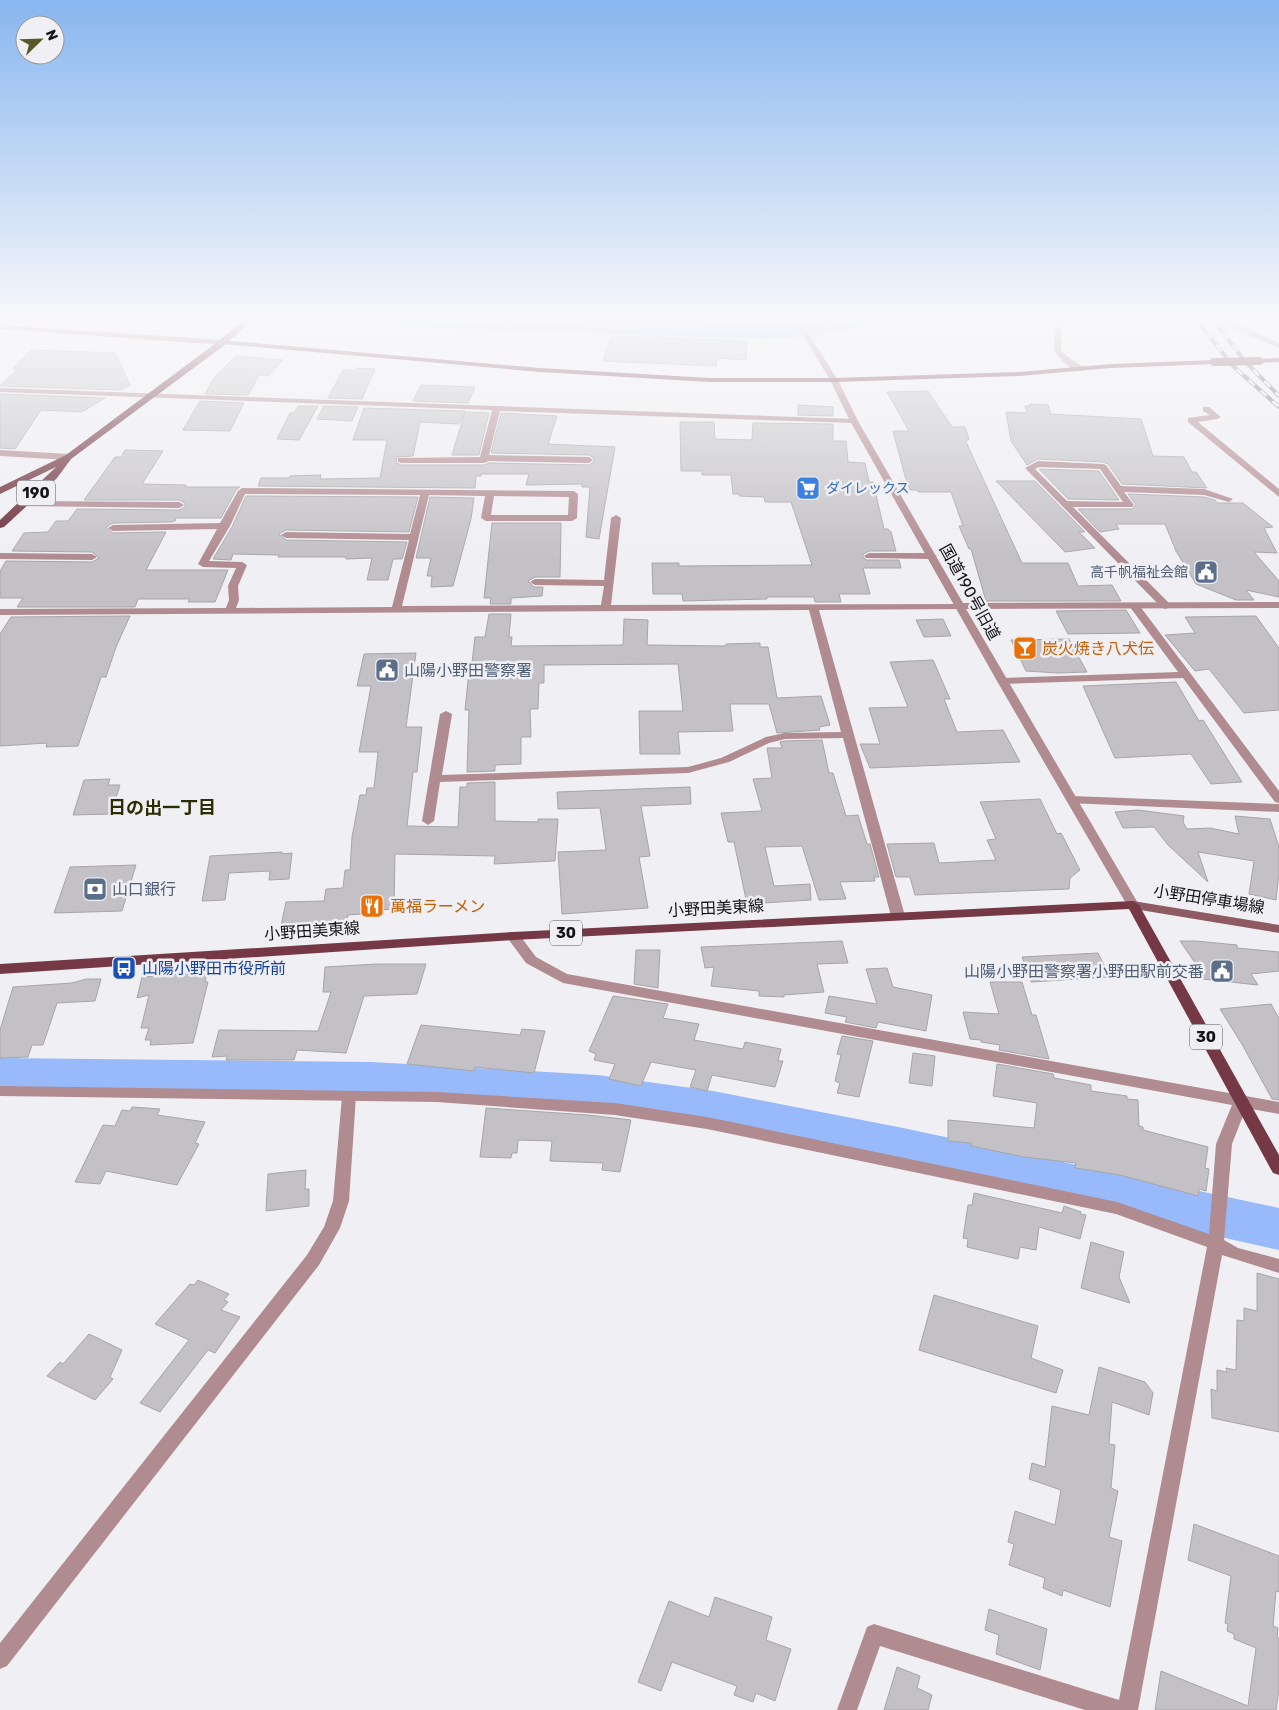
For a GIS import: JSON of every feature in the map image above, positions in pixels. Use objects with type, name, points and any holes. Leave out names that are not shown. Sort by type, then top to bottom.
[{"type":"highway","name":"190","points":[[0,491],[69,457],[143,400]]},
{"type":"highway","name":"190","points":[[0,525],[54,476],[69,457]]},
{"type":"main road","name":"小野田美東線","points":[[0,969],[513,936],[1133,905]]},
{"type":"main road","name":"小野田停車場線","points":[[1133,905],[1279,928]]},
{"type":"main road","name":"30","points":[[1133,905],[1279,1170]]},
{"type":"street","points":[[284,400],[854,421]]},
{"type":"street","name":"国道190号旧道","points":[[844,400],[1002,681],[1133,905]]},
{"type":"street","points":[[484,460],[496,409]]},
{"type":"street","points":[[1206,409],[1217,418],[1191,420],[1279,494]]},
{"type":"street","points":[[0,453],[69,457]]},
{"type":"street","points":[[402,460],[484,460],[488,458],[588,460]]},
{"type":"street","points":[[1066,504],[1129,505],[1103,467],[1038,464],[1029,468],[1166,606]]},
{"type":"street","points":[[1119,489],[1204,492],[1229,499]]},
{"type":"street","points":[[230,610],[234,600],[233,586],[242,565],[203,564],[242,491],[574,494],[572,518],[486,518],[490,494]]},
{"type":"street","points":[[396,610],[425,494]]},
{"type":"street","points":[[24,504],[133,501],[179,505]]},
{"type":"street","points":[[606,609],[616,518]]},
{"type":"street","points":[[113,528],[225,526]]},
{"type":"street","points":[[286,535],[414,537]]},
{"type":"street","points":[[0,556],[92,557]]},
{"type":"street","points":[[869,556],[932,556]]},
{"type":"street","points":[[535,582],[609,583]]},
{"type":"street","points":[[0,612],[1279,605]]},
{"type":"street","points":[[1134,607],[1279,799]]},
{"type":"street","points":[[813,608],[846,735],[898,916]]},
{"type":"street","points":[[1002,681],[1185,676]]},
{"type":"street","points":[[428,821],[446,714]]},
{"type":"street","points":[[436,779],[688,770],[725,760],[766,740],[785,736],[846,735]]},
{"type":"street","points":[[1072,800],[1279,808]]},
{"type":"street","points":[[513,936],[531,960],[563,978],[1279,1108]]},
{"type":"street","points":[[0,1091],[437,1096],[615,1109],[707,1124],[1117,1208],[1217,1238],[1233,1253],[1279,1266]]},
{"type":"street","points":[[0,1659],[313,1260],[332,1228],[341,1201],[349,1096]]},
{"type":"street","points":[[1128,1710],[1217,1238],[1224,1144],[1241,1101]]},
{"type":"street","points":[[848,1710],[874,1634],[1118,1710]]},
{"type":"building","points":[[0,400],[102,400],[82,412],[41,410],[15,449],[0,448]]},
{"type":"building","points":[[414,400],[469,400],[468,403]]},
{"type":"building","points":[[891,400],[934,400],[952,427],[965,427],[969,439],[966,442],[1022,563],[1068,563],[1078,586],[1112,585],[1121,601],[986,601],[971,549],[969,549],[959,526],[963,526],[951,492],[918,492],[918,490],[910,490],[893,431],[909,431]]},
{"type":"building","points":[[200,401],[244,403],[230,431],[183,430]]},
{"type":"building","points":[[1030,404],[1048,405],[1051,414],[1141,419],[1153,456],[1184,457],[1192,472],[1196,472],[1207,488],[1122,484],[1108,464],[1103,462],[1038,459],[1027,465],[1011,441],[1006,412],[1027,413],[1025,406],[1030,406]]},
{"type":"building","points":[[798,405],[833,407],[833,416],[798,415]]},
{"type":"building","points":[[298,406],[318,406],[299,440],[277,439],[290,413],[294,413]]},
{"type":"building","points":[[324,406],[358,407],[352,421],[317,419]]},
{"type":"building","points":[[364,408],[465,411],[459,424],[420,422],[413,456],[397,457],[396,463],[401,465],[484,465],[489,463],[589,465],[594,462],[594,458],[589,455],[491,453],[501,413],[557,416],[548,444],[615,447],[599,539],[586,537],[590,487],[582,487],[582,484],[526,485],[529,474],[481,474],[481,476],[476,476],[475,488],[258,486],[261,478],[289,478],[290,476],[321,475],[320,479],[380,478],[387,440],[353,440]]},
{"type":"building","points":[[465,412],[489,413],[479,455],[452,455]]},
{"type":"building","points":[[680,422],[714,422],[715,439],[752,440],[753,423],[833,424],[833,441],[846,441],[848,462],[865,463],[869,482],[873,482],[884,529],[888,529],[891,532],[896,551],[869,551],[863,554],[863,557],[866,560],[899,560],[901,568],[863,568],[870,594],[839,594],[841,602],[815,602],[814,597],[683,601],[682,594],[653,594],[652,563],[679,563],[679,566],[812,565],[791,502],[765,502],[764,497],[733,494],[731,475],[702,475],[702,471],[681,471]]},
{"type":"building","points":[[125,450],[163,451],[142,484],[186,485],[185,487],[240,487],[236,490],[221,518],[176,518],[175,521],[171,522],[113,523],[106,527],[113,533],[166,532],[146,570],[228,570],[215,602],[188,602],[190,599],[138,599],[135,607],[17,607],[23,598],[0,598],[0,571],[6,561],[92,562],[99,558],[92,552],[12,551],[24,533],[48,532],[56,521],[68,521],[77,509],[179,510],[185,507],[185,503],[179,500],[84,500],[115,457],[121,457]]},
{"type":"building","points":[[1039,469],[1099,471],[1119,500],[1068,499]]},
{"type":"building","points":[[996,481],[1035,481],[1085,532],[1079,532],[1095,548],[1065,552]]},
{"type":"building","points":[[1128,494],[1204,497],[1215,500],[1217,503],[1243,503],[1273,527],[1264,528],[1277,553],[1254,552],[1279,581],[1279,597],[1246,590],[1254,600],[1236,600],[1196,584],[1176,551],[1165,524],[1116,524],[1119,529],[1100,532],[1078,509],[1132,509],[1136,505]]},
{"type":"building","points":[[246,496],[418,497],[409,532],[286,530],[279,534],[286,540],[407,542],[402,559],[393,559],[388,580],[367,580],[372,558],[346,559],[346,557],[278,557],[279,555],[233,554],[231,560],[213,559],[232,527]]},
{"type":"building","points":[[430,497],[474,498],[471,519],[453,586],[431,587],[432,576],[427,576],[431,558],[416,558]]},
{"type":"building","points":[[492,523],[561,523],[560,577],[535,577],[528,581],[534,587],[543,587],[542,596],[511,598],[511,604],[490,604],[491,598],[484,598]]},
{"type":"building","points":[[1126,610],[1140,633],[1068,634],[1056,611]]},
{"type":"building","points":[[489,614],[511,614],[509,637],[512,637],[511,646],[623,645],[624,619],[648,620],[647,645],[726,646],[726,644],[760,643],[760,647],[768,647],[777,698],[821,696],[830,725],[819,727],[820,730],[777,733],[769,704],[730,704],[733,731],[678,732],[680,754],[640,754],[639,711],[683,711],[678,664],[544,665],[544,683],[539,683],[538,709],[530,709],[531,737],[521,737],[521,764],[495,765],[495,771],[467,772],[469,710],[465,710],[469,671],[471,671],[475,637],[485,637]]},
{"type":"building","points":[[130,616],[116,647],[106,677],[101,677],[78,746],[46,747],[47,743],[0,746],[0,634],[11,617]]},
{"type":"building","points":[[1256,616],[1279,648],[1279,710],[1244,713],[1209,669],[1195,671],[1165,635],[1195,633],[1185,617]]},
{"type":"building","points":[[943,619],[951,636],[924,637],[916,620]]},
{"type":"building","points":[[1069,639],[1087,672],[1026,671],[1011,640]]},
{"type":"building","points":[[416,653],[406,727],[422,727],[417,772],[413,772],[407,826],[458,827],[460,787],[467,787],[467,783],[495,782],[495,821],[538,822],[538,819],[558,819],[555,861],[494,864],[495,856],[395,854],[394,909],[363,911],[362,914],[348,915],[346,924],[281,926],[286,902],[324,901],[326,889],[343,888],[345,870],[350,870],[352,837],[360,795],[366,795],[367,788],[374,788],[378,752],[359,752],[371,686],[357,686],[364,654]]},
{"type":"building","points":[[933,660],[950,699],[944,699],[957,732],[1003,730],[1020,762],[870,768],[860,744],[880,744],[869,708],[908,707],[890,662]]},
{"type":"building","points":[[1176,682],[1199,721],[1203,720],[1242,782],[1211,784],[1191,754],[1115,758],[1083,686]]},
{"type":"building","points":[[822,740],[829,773],[833,773],[846,816],[858,815],[867,844],[870,844],[879,877],[874,877],[875,881],[840,882],[846,899],[819,900],[802,846],[765,847],[774,886],[810,884],[811,900],[747,904],[734,842],[728,842],[721,813],[762,811],[753,779],[772,778],[767,748],[782,748],[780,742],[785,741]]},
{"type":"building","points":[[110,779],[108,785],[120,785],[111,814],[73,815],[84,780]]},
{"type":"building","points":[[690,787],[691,804],[641,806],[650,856],[639,857],[648,908],[562,914],[558,852],[606,850],[600,808],[558,809],[557,792]]},
{"type":"building","points":[[1040,799],[1057,834],[1061,833],[1080,870],[1070,878],[1069,889],[915,895],[910,877],[896,877],[887,844],[934,843],[939,863],[996,860],[987,840],[996,839],[980,802]]},
{"type":"building","points":[[1138,810],[1184,816],[1183,822],[1187,829],[1210,828],[1239,834],[1235,816],[1270,819],[1279,847],[1276,900],[1249,894],[1254,861],[1198,852],[1208,882],[1168,845],[1154,827],[1123,828],[1115,812]]},
{"type":"building","points":[[282,852],[282,854],[292,853],[289,879],[269,880],[270,871],[229,873],[225,900],[202,901],[210,856]]},
{"type":"building","name":"山口銀行","points":[[136,865],[122,911],[54,913],[70,867]]},
{"type":"building","points":[[842,941],[848,963],[817,964],[824,992],[784,995],[784,997],[759,996],[759,991],[711,986],[714,967],[705,968],[701,947]]},
{"type":"building","name":"山陽小野田警察署小野田駅前交番","points":[[1180,941],[1237,945],[1237,948],[1279,952],[1279,971],[1251,974],[1258,985],[1203,979],[1202,973]]},
{"type":"building","points":[[636,950],[660,950],[658,988],[634,984]]},
{"type":"building","points":[[1098,953],[1110,977],[1031,982],[1022,957]]},
{"type":"building","points":[[426,964],[417,994],[364,996],[346,1053],[297,1050],[294,1060],[226,1060],[227,1056],[212,1057],[219,1030],[318,1031],[331,992],[323,992],[325,967]]},
{"type":"building","points":[[887,968],[893,987],[932,995],[926,1031],[878,1022],[876,1028],[845,1022],[847,1017],[825,1013],[829,996],[877,1004],[866,969]]},
{"type":"building","points":[[198,972],[198,974],[207,974],[205,982],[208,982],[193,1043],[150,1045],[151,1040],[145,1040],[149,1028],[141,1028],[149,995],[137,998],[142,977]]},
{"type":"building","points":[[86,979],[101,979],[95,1001],[57,1003],[43,1045],[32,1045],[28,1057],[0,1058],[0,1030],[13,987],[72,983]]},
{"type":"building","points":[[990,982],[1022,982],[1032,1015],[1036,1015],[1049,1059],[999,1050],[1000,1045],[970,1039],[963,1012],[999,1014]]},
{"type":"building","points":[[613,996],[668,1004],[663,1018],[699,1024],[694,1040],[743,1049],[745,1042],[781,1049],[778,1061],[783,1061],[775,1087],[712,1075],[707,1091],[690,1087],[696,1070],[651,1062],[641,1086],[609,1079],[615,1064],[594,1060],[596,1054],[589,1051]]},
{"type":"building","points":[[1271,1004],[1279,1018],[1279,1100],[1272,1099],[1220,1009]]},
{"type":"building","points":[[421,1025],[520,1035],[522,1029],[545,1031],[534,1073],[475,1067],[474,1071],[407,1064]]},
{"type":"building","points":[[842,1036],[873,1041],[859,1097],[837,1093],[840,1083],[835,1081],[841,1055],[837,1054]]},
{"type":"building","points":[[913,1053],[935,1056],[932,1086],[909,1083]]},
{"type":"building","points":[[997,1064],[1053,1074],[1054,1078],[1091,1085],[1091,1091],[1127,1096],[1127,1099],[1138,1100],[1139,1126],[1143,1127],[1143,1130],[1208,1147],[1205,1168],[1209,1169],[1206,1191],[1199,1189],[1198,1196],[1120,1175],[1075,1168],[1076,1163],[1024,1157],[971,1146],[971,1143],[948,1141],[948,1120],[1034,1128],[1037,1103],[993,1096]]},
{"type":"building","points":[[132,1107],[160,1109],[157,1115],[205,1122],[195,1143],[199,1144],[177,1185],[106,1171],[100,1184],[75,1182],[103,1125],[115,1126],[122,1110],[130,1111]]},
{"type":"building","points":[[486,1108],[631,1120],[620,1172],[602,1170],[603,1163],[550,1161],[552,1141],[518,1140],[517,1153],[512,1153],[511,1158],[480,1157]]},
{"type":"building","points":[[306,1170],[305,1189],[309,1189],[309,1206],[266,1211],[268,1174]]},
{"type":"building","points":[[974,1193],[1062,1213],[1064,1206],[1081,1212],[1080,1214],[1086,1215],[1080,1239],[1039,1227],[1036,1250],[1020,1247],[1018,1259],[967,1247],[968,1239],[963,1238],[968,1205],[972,1205]]},
{"type":"building","points":[[1091,1242],[1124,1252],[1119,1277],[1130,1303],[1081,1288]]},
{"type":"building","points":[[1257,1273],[1279,1279],[1279,1432],[1212,1418],[1211,1389],[1217,1391],[1217,1370],[1227,1372],[1226,1368],[1236,1370],[1237,1320],[1244,1321],[1244,1308],[1257,1311]]},
{"type":"building","points":[[198,1280],[229,1294],[224,1300],[228,1302],[221,1310],[240,1317],[215,1353],[208,1350],[160,1412],[140,1403],[189,1340],[155,1324],[190,1284],[194,1285]]},
{"type":"building","points":[[934,1295],[1038,1326],[1031,1358],[1063,1370],[1056,1393],[919,1350]]},
{"type":"building","points":[[89,1334],[122,1350],[110,1377],[113,1379],[95,1400],[47,1376],[60,1362],[63,1364]]},
{"type":"building","points":[[1099,1367],[1145,1382],[1153,1393],[1149,1415],[1112,1402],[1109,1444],[1115,1445],[1111,1488],[1118,1491],[1109,1537],[1122,1541],[1110,1607],[1063,1590],[1062,1596],[1043,1588],[1045,1578],[1009,1565],[1014,1544],[1008,1542],[1015,1511],[1055,1525],[1061,1490],[1029,1479],[1032,1463],[1045,1467],[1052,1406],[1089,1415]]},
{"type":"building","points":[[1194,1524],[1279,1556],[1279,1592],[1276,1591],[1273,1626],[1278,1628],[1277,1638],[1279,1638],[1279,1690],[1276,1710],[1155,1710],[1161,1671],[1248,1706],[1256,1648],[1234,1639],[1234,1634],[1227,1631],[1228,1624],[1225,1623],[1231,1576],[1188,1560]]},
{"type":"building","points":[[715,1597],[772,1617],[766,1640],[791,1649],[775,1701],[756,1693],[753,1702],[734,1695],[737,1686],[672,1662],[661,1691],[638,1682],[669,1601],[709,1617]]},
{"type":"building","points":[[989,1609],[1047,1629],[1040,1670],[996,1654],[999,1635],[985,1630]]},
{"type":"building","points":[[897,1667],[920,1676],[917,1688],[932,1695],[928,1710],[884,1710]]},
{"type":"waterway","points":[[0,1075],[372,1079],[598,1092],[713,1109],[903,1147],[1279,1229]]},
{"type":"railway","points":[[1271,400],[1279,407]]},
{"type":"place","name":"ダイレックス","points":[[808,488]]},
{"type":"place","name":"高千帆福祉会館","points":[[1206,572]]},
{"type":"place","name":"炭火焼き八犬伝","points":[[1025,648]]},
{"type":"place","name":"山陽小野田警察署","points":[[387,670]]},
{"type":"place","name":"山口銀行","points":[[95,889]]},
{"type":"place","name":"萬福ラーメン","points":[[372,906]]},
{"type":"place","name":"山陽小野田市役所前","points":[[124,968]]},
{"type":"place","name":"山陽小野田警察署小野田駅前交番","points":[[1222,971]]},
{"type":"district","name":"日の出一丁目","points":[[162,808]]}]
